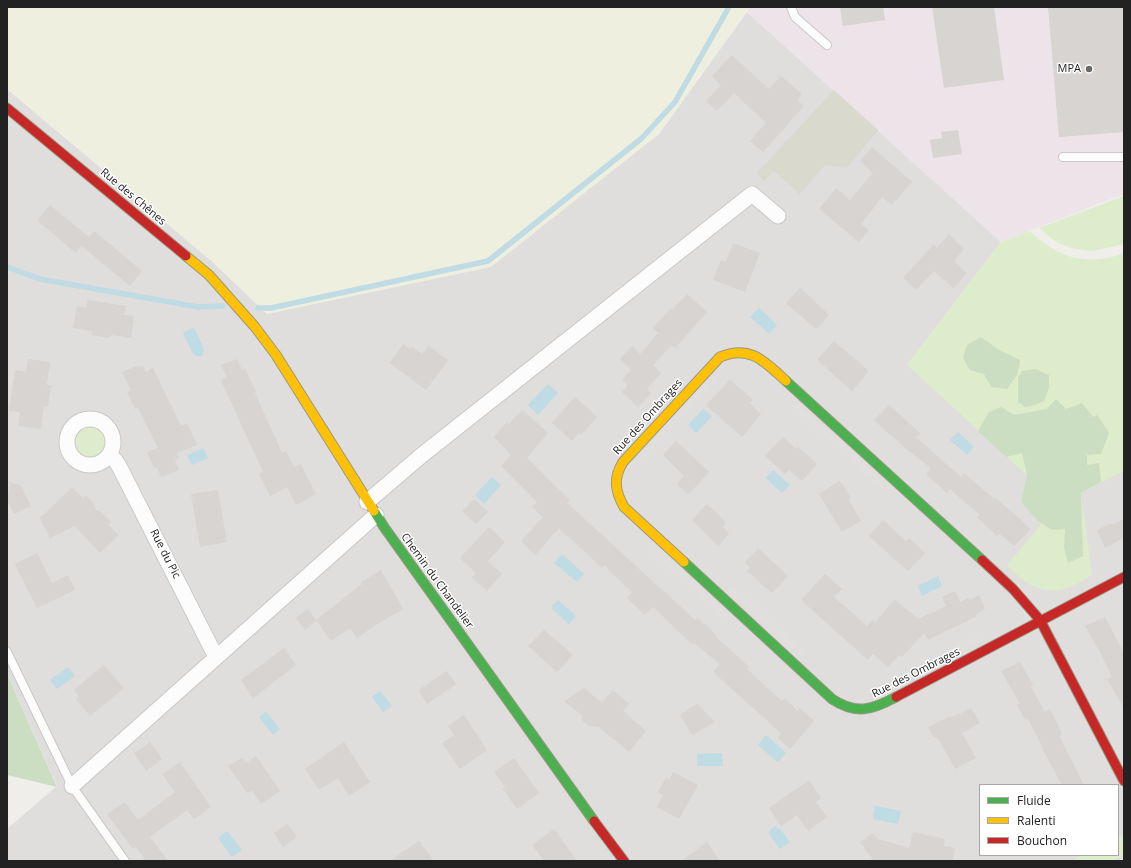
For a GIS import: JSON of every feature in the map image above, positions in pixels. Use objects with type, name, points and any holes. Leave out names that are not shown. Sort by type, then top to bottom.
[{"type":"street","name":"Rue des Chênes","points":[[7,108],[209,276],[238,308]]},
{"type":"street","points":[[367,502],[422,455],[752,194],[778,216]]},
{"type":"street","name":"Chemin du Chandelier","points":[[238,308],[255,327],[276,355],[376,515],[593,820],[624,861]]},
{"type":"street","name":"Rue des Ombrages","points":[[1040,620],[879,706],[860,710],[843,706],[832,699],[624,507],[615,486],[616,473],[623,462],[720,357],[737,352],[762,359],[1007,584],[1040,620],[1124,781]]},
{"type":"street","name":"Rue du Pic","points":[[108,456],[115,460],[120,466],[216,657]]},
{"type":"street","points":[[72,786],[376,515]]},
{"type":"street","points":[[1040,620],[1124,577]]},
{"type":"lane","points":[[791,7],[795,17],[827,45]]},
{"type":"lane","points":[[1063,157],[1124,157]]},
{"type":"lane","points":[[7,652],[72,786],[125,861]]},
{"type":"shaded area","points":[[749,7],[1124,7],[1124,194],[1001,242],[747,12]]},
{"type":"shaded area","points":[[747,12],[1001,242],[907,365],[1124,469],[1124,861],[7,861],[7,829],[57,786],[7,674],[7,89],[215,264],[267,314],[659,134]]},
{"type":"shaded area","points":[[834,90],[878,130],[847,168],[825,165],[800,194],[774,171],[764,181],[757,173]]},
{"type":"shaded area","points":[[718,369],[722,373],[643,460],[638,455]]},
{"type":"shaded area","points":[[796,402],[883,480],[878,486],[792,407]]},
{"type":"shaded area","points":[[652,544],[729,614],[723,620],[647,549]]},
{"type":"shaded area","points":[[733,586],[807,654],[802,659],[728,591]]},
{"type":"shaded area","points":[[977,635],[981,641],[878,697],[874,690]]},
{"type":"green space","points":[[7,7],[749,7],[659,134],[491,267],[267,314],[215,264],[7,89]]},
{"type":"green space","points":[[1124,196],[1124,243],[1121,245],[1092,251],[1076,249],[1060,244],[1039,228]]},
{"type":"green space","points":[[1030,231],[1051,248],[1062,254],[1074,257],[1098,259],[1124,253],[1124,471],[1081,493],[1092,575],[1068,588],[1058,590],[1037,588],[1027,583],[1007,565],[1058,504],[907,365],[1001,242]]},
{"type":"green space","points":[[981,337],[999,350],[1020,360],[1017,375],[1007,389],[991,387],[984,374],[970,370],[963,358],[967,345]]},
{"type":"green space","points":[[1035,369],[1049,375],[1049,388],[1044,401],[1025,407],[1018,402],[1018,377],[1022,371]]},
{"type":"green space","points":[[1056,399],[1066,409],[1082,403],[1093,417],[1097,415],[1109,433],[1101,454],[1087,455],[1087,465],[1099,463],[1101,482],[1081,493],[1083,556],[1068,563],[1064,547],[1065,529],[1052,530],[1037,520],[1021,502],[1027,475],[1022,453],[1006,457],[978,431],[989,412],[1001,407],[1014,415],[1047,409]]},
{"type":"green space","points":[[93,426],[99,428],[104,433],[106,442],[104,451],[99,456],[87,458],[81,456],[76,451],[74,439],[76,433],[81,428]]},
{"type":"green space","points":[[7,674],[57,787],[7,775]]},
{"type":"green space","points":[[1124,834],[1124,855],[1111,861],[1071,861],[1080,856],[1119,856],[1119,836]]},
{"type":"water","points":[[759,308],[777,325],[769,334],[750,317]]},
{"type":"water","points":[[194,327],[204,349],[203,355],[199,357],[193,354],[183,333]]},
{"type":"water","points":[[548,384],[558,393],[538,415],[528,405]]},
{"type":"water","points":[[703,409],[712,416],[696,433],[688,425]]},
{"type":"water","points":[[958,432],[974,447],[967,455],[950,440]]},
{"type":"water","points":[[203,448],[208,458],[192,465],[187,455]]},
{"type":"water","points":[[773,470],[790,485],[782,493],[766,478]]},
{"type":"water","points":[[492,477],[501,485],[484,504],[475,495]]},
{"type":"water","points":[[562,554],[584,574],[577,582],[554,563]]},
{"type":"water","points":[[938,576],[942,586],[922,596],[918,586]]},
{"type":"water","points":[[558,600],[576,616],[569,624],[551,608]]},
{"type":"water","points":[[68,667],[75,676],[57,689],[50,680]]},
{"type":"water","points":[[380,691],[392,706],[383,712],[372,697]]},
{"type":"water","points":[[266,712],[280,729],[273,735],[259,717]]},
{"type":"water","points":[[766,735],[786,753],[778,762],[758,745]]},
{"type":"water","points":[[722,753],[723,766],[697,766],[697,754]]},
{"type":"water","points":[[875,806],[901,811],[898,824],[873,819]]},
{"type":"water","points":[[775,826],[781,830],[790,842],[780,849],[769,834],[770,830]]},
{"type":"water","points":[[227,831],[242,850],[232,857],[218,838]]},
{"type":"building","points":[[840,7],[883,7],[885,20],[843,26]]},
{"type":"building","points":[[932,7],[994,7],[1004,80],[944,88]]},
{"type":"building","name":"MPA","points":[[1048,7],[1124,7],[1124,132],[1059,137]]},
{"type":"building","points":[[732,55],[769,89],[781,76],[802,94],[797,100],[804,106],[763,152],[750,141],[766,123],[734,93],[717,111],[706,101],[721,85],[712,76]]},
{"type":"building","points":[[958,130],[962,154],[933,158],[930,140],[942,138],[941,132]]},
{"type":"building","points":[[872,147],[912,182],[892,205],[882,197],[861,224],[869,230],[859,242],[819,209],[836,188],[850,200],[873,173],[860,161]]},
{"type":"building","points":[[50,205],[89,237],[94,231],[142,271],[130,286],[82,246],[76,253],[37,220]]},
{"type":"building","points":[[949,234],[964,249],[954,261],[967,273],[953,288],[934,271],[916,290],[903,278],[934,244],[937,248]]},
{"type":"building","points":[[733,243],[760,253],[745,292],[713,280],[721,260],[726,262]]},
{"type":"building","points":[[800,288],[829,315],[816,329],[786,303]]},
{"type":"building","points":[[687,294],[707,312],[675,348],[671,345],[653,365],[661,373],[647,389],[651,393],[638,407],[622,392],[628,385],[622,380],[631,370],[620,359],[632,346],[640,354],[658,333],[653,328],[671,308],[673,309]]},
{"type":"building","points":[[88,300],[126,306],[124,315],[134,316],[131,338],[111,335],[110,338],[92,335],[92,331],[73,328],[77,306],[86,308]]},
{"type":"building","points":[[834,341],[869,371],[852,391],[817,360]]},
{"type":"building","points":[[403,344],[410,349],[412,347],[422,354],[429,346],[448,360],[426,390],[390,363]]},
{"type":"building","points":[[28,359],[50,362],[47,385],[51,385],[48,407],[44,406],[41,429],[18,426],[20,412],[9,411],[15,370],[26,372]]},
{"type":"building","points":[[237,359],[242,370],[245,368],[282,453],[286,451],[294,467],[301,464],[316,494],[296,505],[287,487],[270,496],[259,474],[263,472],[221,380],[227,377],[221,365]]},
{"type":"building","points":[[137,366],[143,366],[146,372],[153,368],[181,426],[187,423],[197,445],[177,453],[179,458],[175,460],[179,470],[161,477],[157,467],[154,468],[147,452],[158,448],[138,408],[135,409],[127,392],[131,390],[122,372]]},
{"type":"building","points":[[730,380],[753,400],[750,403],[761,414],[742,437],[706,405]]},
{"type":"building","points":[[575,397],[597,417],[581,435],[579,433],[572,441],[552,423]]},
{"type":"building","points":[[889,405],[920,433],[916,437],[940,459],[961,477],[964,473],[994,499],[996,498],[1031,529],[1014,546],[1000,534],[997,536],[977,517],[980,515],[950,489],[947,493],[926,474],[931,468],[905,448],[874,420]]},
{"type":"building","points":[[522,410],[548,433],[527,458],[570,500],[567,503],[695,620],[698,618],[716,635],[715,636],[749,667],[747,669],[782,701],[785,698],[798,711],[800,708],[814,721],[790,749],[778,738],[781,733],[713,672],[720,664],[694,643],[692,644],[653,607],[645,615],[627,598],[632,592],[604,565],[602,568],[559,528],[535,555],[521,541],[543,517],[532,507],[537,502],[501,466],[511,455],[494,437],[507,422],[509,424]]},
{"type":"building","points":[[783,437],[796,449],[798,447],[817,464],[802,481],[789,470],[785,474],[765,456]]},
{"type":"building","points":[[676,441],[709,472],[688,495],[677,484],[684,476],[663,455]]},
{"type":"building","points":[[840,481],[851,498],[849,500],[861,521],[842,532],[819,494]]},
{"type":"building","points":[[10,482],[21,486],[31,506],[14,514],[7,500]]},
{"type":"building","points":[[72,488],[83,498],[86,495],[94,504],[96,510],[99,510],[111,522],[108,525],[119,535],[100,553],[75,526],[50,538],[40,518]]},
{"type":"building","points":[[218,490],[227,542],[200,547],[191,494]]},
{"type":"building","points":[[474,499],[488,512],[476,524],[462,511]]},
{"type":"building","points":[[707,504],[726,522],[723,527],[729,534],[718,546],[692,520]]},
{"type":"building","points":[[1124,519],[1124,538],[1105,548],[1097,530],[1111,523],[1113,525]]},
{"type":"building","points":[[883,520],[906,541],[909,538],[925,553],[908,571],[869,536]]},
{"type":"building","points":[[489,527],[505,542],[488,561],[502,574],[487,591],[472,577],[476,573],[460,558]]},
{"type":"building","points":[[758,548],[788,576],[772,593],[747,571],[750,568],[745,562]]},
{"type":"building","points":[[37,553],[52,583],[68,575],[75,590],[37,608],[15,564]]},
{"type":"building","points":[[381,570],[403,609],[357,638],[350,628],[331,641],[316,620],[362,584],[361,582]]},
{"type":"building","points":[[825,574],[842,589],[834,597],[867,626],[872,620],[875,622],[895,600],[918,619],[946,606],[942,597],[955,591],[960,602],[968,598],[970,600],[979,595],[985,609],[976,614],[977,616],[928,640],[924,633],[902,657],[899,655],[888,667],[873,654],[868,660],[801,600]]},
{"type":"building","points":[[308,609],[316,621],[305,630],[296,618]]},
{"type":"building","points":[[1105,617],[1124,653],[1124,708],[1107,679],[1112,677],[1085,626]]},
{"type":"building","points":[[544,630],[573,655],[557,672],[528,646]]},
{"type":"building","points":[[284,648],[296,665],[253,698],[241,680]]},
{"type":"building","points":[[1020,662],[1033,685],[1031,687],[1045,712],[1050,709],[1062,734],[1059,736],[1083,784],[1061,784],[1028,719],[1025,720],[1017,705],[1020,704],[1001,671]]},
{"type":"building","points":[[104,665],[124,688],[90,716],[76,699],[79,696],[74,690]]},
{"type":"building","points":[[447,671],[456,684],[427,704],[419,690]]},
{"type":"building","points":[[584,688],[602,703],[613,690],[629,704],[623,711],[646,731],[629,752],[599,727],[589,726],[581,719],[583,716],[564,701]]},
{"type":"building","points":[[697,704],[715,722],[692,735],[680,715]]},
{"type":"building","points":[[971,708],[980,723],[962,733],[976,758],[955,769],[938,738],[934,737],[928,727]]},
{"type":"building","points":[[464,715],[487,750],[460,769],[442,743],[454,735],[448,726]]},
{"type":"building","points":[[150,742],[162,759],[146,771],[134,753]]},
{"type":"building","points":[[344,742],[370,782],[349,796],[338,778],[319,790],[305,769]]},
{"type":"building","points":[[256,756],[280,791],[261,804],[252,790],[247,793],[228,766],[242,758],[246,763]]},
{"type":"building","points":[[514,758],[539,793],[517,809],[503,789],[505,787],[494,772]]},
{"type":"building","points":[[180,762],[211,807],[194,819],[187,810],[150,837],[168,861],[146,861],[136,847],[133,849],[107,814],[125,802],[138,820],[175,792],[162,774]]},
{"type":"building","points":[[673,772],[698,785],[679,819],[657,807],[663,795],[658,792],[666,778],[669,780]]},
{"type":"building","points":[[809,780],[821,798],[816,802],[827,817],[808,831],[797,815],[781,826],[769,808]]},
{"type":"building","points":[[287,824],[297,837],[283,847],[274,833]]},
{"type":"building","points":[[554,829],[577,861],[544,861],[532,845]]},
{"type":"building","points":[[913,832],[945,839],[944,846],[955,848],[953,861],[874,861],[860,842],[873,833],[878,839],[909,848]]},
{"type":"building","points":[[419,841],[434,861],[390,861]]},
{"type":"building","points":[[707,842],[720,861],[681,861]]},
{"type":"waterway","points":[[258,308],[271,308],[488,261],[642,138],[675,102],[729,7]]},
{"type":"waterway","points":[[7,267],[40,279],[198,307],[223,306]]},
{"type":"traffic: fast","points":[[786,381],[982,560]]},
{"type":"traffic: fast","points":[[374,511],[594,821]]},
{"type":"traffic: fast","points":[[684,562],[832,699],[849,707],[864,709],[872,708],[896,697]]},
{"type":"traffic: slow","points":[[186,256],[209,275],[255,327],[276,355],[374,511]]},
{"type":"traffic: slow","points":[[684,562],[624,507],[616,484],[623,462],[720,357],[740,353],[749,354],[771,367],[786,381]]},
{"type":"traffic: jam","points":[[7,108],[186,256]]},
{"type":"traffic: jam","points":[[982,560],[1013,589],[1040,620],[1124,781]]},
{"type":"traffic: jam","points":[[896,697],[1124,577]]},
{"type":"traffic: jam","points":[[594,821],[624,861]]},
{"type":"place","name":"MPA","points":[[1089,69]]}]
